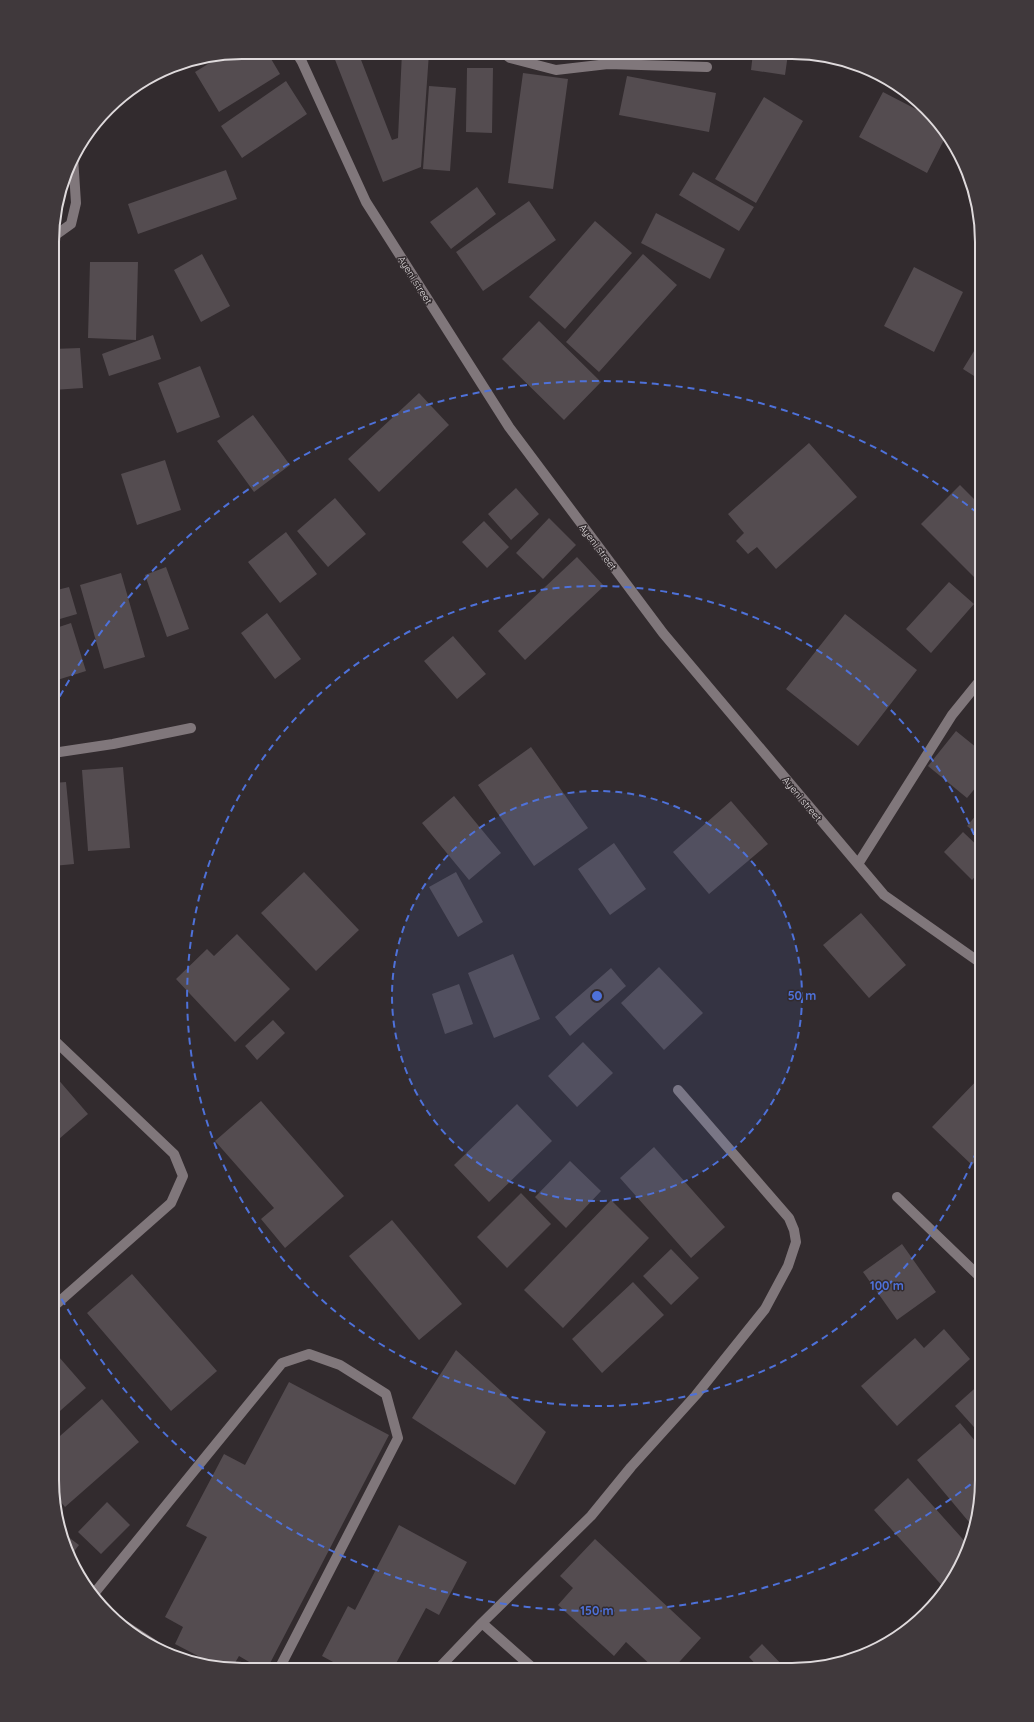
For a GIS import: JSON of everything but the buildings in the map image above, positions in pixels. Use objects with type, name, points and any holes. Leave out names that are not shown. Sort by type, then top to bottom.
[{"type":"street","points":[[514,59],[556,70],[608,64],[707,67]]},
{"type":"street","name":"Ayeni street","points":[[302,62],[366,202],[509,427],[663,633],[884,895],[975,959]]},
{"type":"street","points":[[59,233],[71,224],[76,203],[73,171]]},
{"type":"street","points":[[858,864],[952,714],[975,686]]},
{"type":"street","points":[[59,752],[113,744],[191,728]]},
{"type":"street","points":[[59,1045],[174,1154],[183,1176],[171,1203],[59,1302]]},
{"type":"street","points":[[444,1663],[482,1623],[591,1516],[631,1466],[696,1395],[766,1308],[788,1266],[796,1242],[794,1230],[789,1218],[678,1090]]},
{"type":"street","points":[[897,1197],[975,1272]]},
{"type":"street","points":[[97,1590],[282,1363],[309,1354],[340,1364],[386,1394],[398,1438],[282,1663]]},
{"type":"street","points":[[482,1623],[527,1663]]}]
